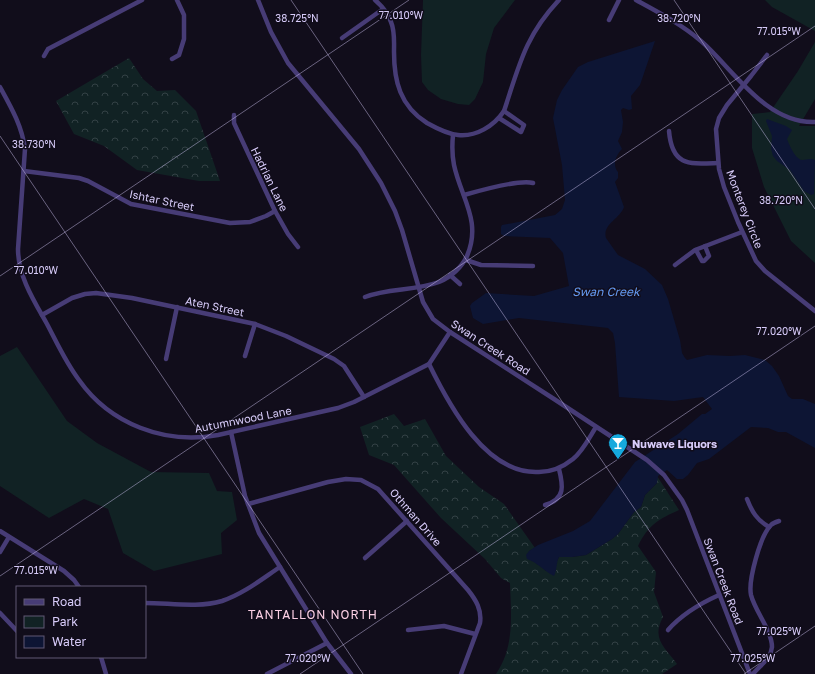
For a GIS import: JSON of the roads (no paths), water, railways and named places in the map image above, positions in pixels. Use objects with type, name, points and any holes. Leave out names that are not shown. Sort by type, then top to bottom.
[{"type":"street","points":[[44,56],[48,49],[142,0]]},
{"type":"street","points":[[172,59],[179,55],[184,38],[184,16],[177,0]]},
{"type":"street","name":"Swan Creek Road","points":[[258,0],[271,32],[288,63],[359,150],[380,183],[395,211],[423,302],[432,320],[554,398],[640,456],[654,466],[669,482],[682,500],[687,510],[719,595],[752,674]]},
{"type":"street","points":[[375,0],[388,14],[392,27],[394,75],[403,98],[419,118],[435,128],[453,135],[466,135],[478,132],[489,127],[499,118],[504,111],[525,48],[542,20],[559,0]]},
{"type":"street","points":[[609,20],[619,0]]},
{"type":"street","points":[[636,0],[670,19],[692,34],[708,47],[758,98],[783,115],[798,121],[815,122]]},
{"type":"street","points":[[342,38],[384,9]]},
{"type":"street","name":"Monterey Circle","points":[[767,55],[744,85],[726,105],[719,118],[716,129],[718,163],[724,187],[742,232],[758,264],[815,311]]},
{"type":"street","name":"Autumnwood Lane","points":[[0,87],[22,133],[25,149],[18,241],[19,263],[26,283],[69,366],[81,384],[102,406],[119,418],[141,429],[169,436],[198,438],[338,408],[380,390],[429,364],[450,332]]},
{"type":"street","points":[[499,118],[521,132],[524,128],[524,125],[521,122],[504,111]]},
{"type":"street","name":"Hadrian Lane","points":[[234,115],[234,123],[275,211],[291,240],[298,247]]},
{"type":"street","points":[[669,131],[674,149],[684,162],[696,164],[718,163]]},
{"type":"street","points":[[365,297],[375,293],[438,282],[450,275],[466,260],[471,245],[473,230],[453,160],[453,135]]},
{"type":"street","name":"Ishtar Street","points":[[24,171],[79,178],[88,181],[131,204],[230,223],[250,222],[275,211]]},
{"type":"street","points":[[464,195],[496,187],[533,182]]},
{"type":"street","points":[[675,264],[696,250],[742,232]]},
{"type":"street","points":[[696,250],[702,261],[704,261],[709,256],[705,246]]},
{"type":"street","points":[[466,260],[481,265],[533,266]]},
{"type":"street","points":[[450,275],[460,284]]},
{"type":"street","name":"Aten Street","points":[[42,315],[72,298],[90,293],[115,295],[255,324],[286,336],[334,359],[344,366],[364,397]]},
{"type":"street","points":[[166,359],[177,307]]},
{"type":"street","points":[[245,356],[255,324]]},
{"type":"street","points":[[429,364],[454,410],[490,455],[506,465],[520,471],[537,472],[550,471],[559,468],[573,458],[582,448],[596,427]]},
{"type":"street","points":[[231,432],[244,491],[259,533],[327,643],[351,674]]},
{"type":"street","points":[[546,505],[555,501],[560,496],[562,485],[559,468]]},
{"type":"street","name":"Othman Drive","points":[[248,504],[328,482],[354,479],[378,488],[476,600],[481,617],[480,623],[461,674]]},
{"type":"street","points":[[747,499],[757,519],[770,527]]},
{"type":"street","points":[[365,558],[407,521]]},
{"type":"street","points":[[752,674],[767,660],[772,647],[770,638],[752,598],[750,586],[760,547],[770,527],[779,521]]},
{"type":"street","points":[[0,531],[64,571],[78,586]]},
{"type":"street","points":[[0,552],[9,537]]},
{"type":"street","points":[[146,603],[203,604],[222,601],[243,591],[280,567]]},
{"type":"street","points":[[668,630],[693,608],[719,595]]},
{"type":"street","points":[[0,613],[16,630]]},
{"type":"street","points":[[408,630],[444,626],[475,634]]},
{"type":"street","points":[[269,674],[327,643]]},
{"type":"street","points":[[101,658],[106,674]]},
{"type":"water","name":"Swan Creek","points":[[655,41],[640,85],[631,96],[632,109],[629,110],[623,108],[621,110],[623,122],[622,132],[618,141],[622,149],[618,154],[615,163],[618,178],[615,182],[624,207],[619,215],[609,225],[605,233],[606,238],[618,255],[645,269],[662,285],[668,299],[680,340],[682,353],[687,360],[707,355],[745,355],[765,360],[772,366],[779,376],[788,396],[792,399],[803,399],[815,404],[815,448],[786,432],[778,432],[768,428],[751,427],[709,459],[697,463],[683,479],[677,479],[667,470],[658,476],[657,483],[645,495],[641,507],[634,512],[618,534],[586,555],[559,557],[554,576],[527,559],[526,555],[529,551],[538,545],[573,531],[590,521],[635,462],[678,434],[702,414],[705,414],[712,409],[703,397],[674,401],[619,397],[615,343],[613,333],[608,328],[519,318],[483,324],[473,318],[470,306],[486,293],[534,296],[569,286],[563,253],[550,238],[504,236],[501,234],[501,227],[502,225],[555,215],[562,209],[565,200],[562,165],[553,118],[557,100],[578,67],[588,62]]},
{"type":"water","points":[[767,119],[786,126],[792,130],[787,139],[799,159],[815,160],[814,194],[811,195],[804,191],[790,170],[777,161],[773,156],[771,149],[772,136],[766,121]]},
{"type":"place","name":"Nuwave Liquors","points":[[618,460]]},
{"type":"district","name":"TANTALLON NORTH","points":[[313,614]]}]
